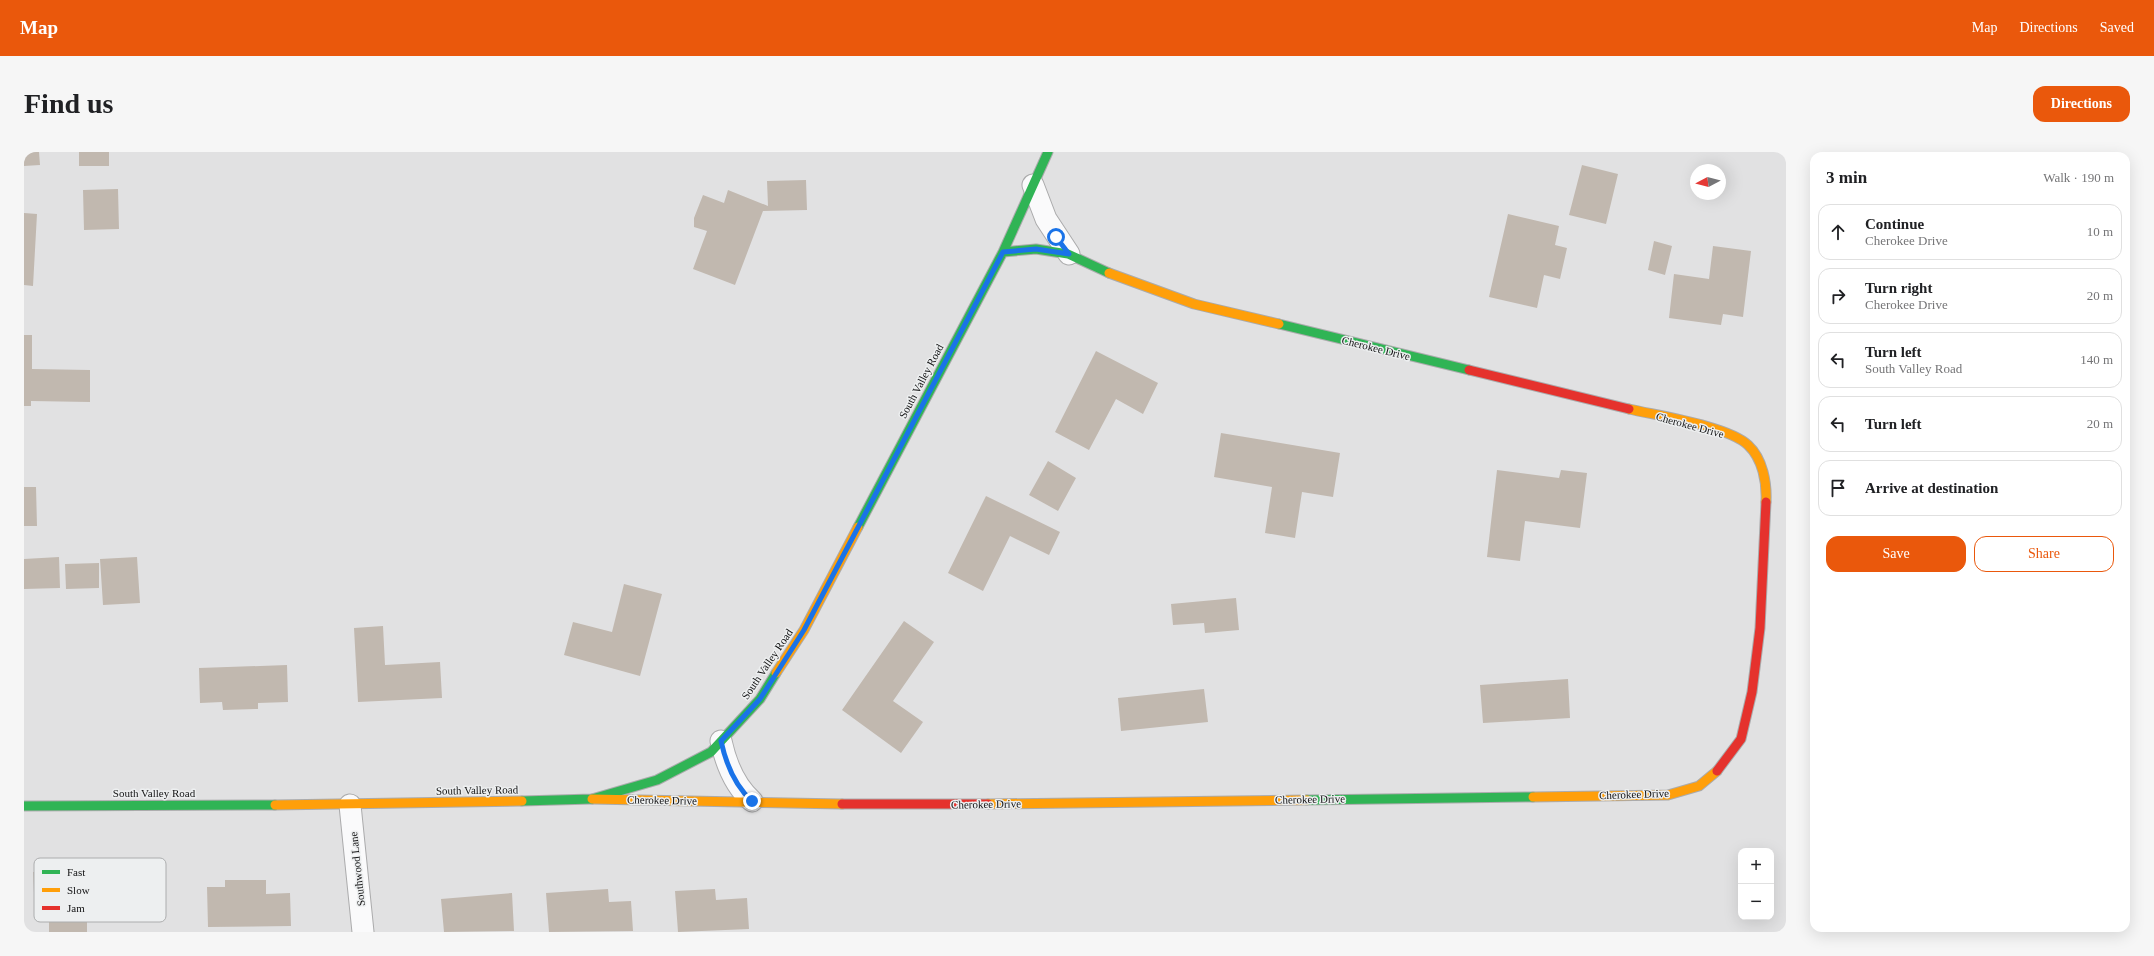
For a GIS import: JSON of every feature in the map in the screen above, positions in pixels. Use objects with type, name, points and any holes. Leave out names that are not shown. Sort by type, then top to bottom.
[{"type":"street","name":"South Valley Road","points":[[24,806],[350,805],[592,799],[657,780],[710,752],[760,699],[804,630],[1003,252],[1048,152]]},
{"type":"street","points":[[1033,185],[1046,219],[1069,254]]},
{"type":"street","name":"Cherokee Drive","points":[[592,799],[752,801],[890,805],[1668,795],[1699,786],[1722,766],[1741,739],[1752,692],[1760,628],[1766,495],[1762,467],[1750,446],[1736,438],[1708,428],[1194,304],[1124,280],[1069,254],[1036,249],[1003,252]]},
{"type":"street","points":[[721,741],[725,758],[734,777],[742,792],[752,801]]},
{"type":"street","name":"Southwood Lane","points":[[350,805],[363,932]]},
{"type":"building","points":[[24,152],[39,152],[40,165],[24,166]]},
{"type":"building","points":[[79,152],[109,152],[109,166],[79,166]]},
{"type":"building","points":[[1582,165],[1618,174],[1606,224],[1569,215]]},
{"type":"building","points":[[806,180],[807,210],[763,211],[735,285],[693,269],[707,231],[694,227],[694,218],[703,195],[724,203],[728,190],[768,206],[767,181]]},
{"type":"building","points":[[118,189],[119,229],[84,230],[83,190]]},
{"type":"building","points":[[24,213],[37,214],[33,286],[24,285]]},
{"type":"building","points":[[1508,214],[1559,226],[1555,245],[1567,248],[1560,279],[1544,275],[1537,308],[1489,297]]},
{"type":"building","points":[[1654,241],[1672,246],[1665,275],[1648,270]]},
{"type":"building","points":[[1713,246],[1751,251],[1743,317],[1723,314],[1721,325],[1669,318],[1674,274],[1709,279]]},
{"type":"building","points":[[24,335],[32,335],[32,369],[90,370],[90,402],[31,401],[31,406],[24,406]]},
{"type":"building","points":[[1096,351],[1158,383],[1143,414],[1116,399],[1089,450],[1055,432]]},
{"type":"building","points":[[1221,433],[1340,453],[1333,497],[1302,492],[1295,538],[1265,533],[1272,487],[1214,477]]},
{"type":"building","points":[[1048,461],[1076,478],[1058,511],[1029,495]]},
{"type":"building","points":[[1497,470],[1559,478],[1561,470],[1587,473],[1580,528],[1525,521],[1520,561],[1487,557]]},
{"type":"building","points":[[24,487],[36,487],[37,526],[24,526]]},
{"type":"building","points":[[986,496],[1060,532],[1049,555],[1010,536],[983,591],[948,573]]},
{"type":"building","points":[[59,557],[60,588],[24,589],[24,559]]},
{"type":"building","points":[[137,557],[140,603],[103,605],[100,559]]},
{"type":"building","points":[[99,563],[99,588],[66,589],[65,564]]},
{"type":"building","points":[[624,584],[662,594],[640,676],[564,655],[573,622],[612,632]]},
{"type":"building","points":[[1236,598],[1239,630],[1205,633],[1204,623],[1173,625],[1171,604]]},
{"type":"building","points":[[904,621],[934,642],[893,701],[923,722],[901,753],[842,710]]},
{"type":"building","points":[[383,626],[385,665],[440,662],[442,698],[358,702],[354,628]]},
{"type":"building","points":[[287,665],[288,702],[258,703],[258,709],[223,710],[222,702],[200,703],[199,668]]},
{"type":"building","points":[[1568,679],[1570,718],[1483,723],[1480,685]]},
{"type":"building","points":[[1204,689],[1208,722],[1121,731],[1118,698]]},
{"type":"building","points":[[33,872],[34,872],[34,893]]},
{"type":"building","points":[[225,880],[266,880],[266,894],[290,893],[291,926],[208,927],[207,887],[225,887]]},
{"type":"building","points":[[608,889],[609,902],[631,901],[633,931],[549,932],[546,893]]},
{"type":"building","points":[[715,889],[716,900],[747,898],[749,929],[678,932],[675,891]]},
{"type":"building","points":[[512,893],[514,931],[444,932],[441,899]]},
{"type":"building","points":[[49,922],[87,922],[87,932],[49,932]]},
{"type":"traffic: fast","points":[[858,527],[1003,252],[1048,152]]},
{"type":"traffic: fast","points":[[1003,252],[1036,249],[1068,254],[1109,273]]},
{"type":"traffic: fast","points":[[1279,324],[1469,370]]},
{"type":"traffic: fast","points":[[522,801],[592,799],[657,780],[711,752],[760,699],[776,673]]},
{"type":"traffic: fast","points":[[1307,800],[1533,797]]},
{"type":"traffic: fast","points":[[24,806],[275,805]]},
{"type":"traffic: slow","points":[[1109,273],[1194,304],[1279,324]]},
{"type":"traffic: slow","points":[[1629,409],[1692,422],[1725,432],[1738,438],[1748,445],[1761,464],[1765,479],[1766,502]]},
{"type":"traffic: slow","points":[[776,673],[804,630],[858,527]]},
{"type":"traffic: slow","points":[[1533,797],[1668,795],[1699,786],[1717,771]]},
{"type":"traffic: slow","points":[[592,799],[842,804]]},
{"type":"traffic: slow","points":[[988,804],[1307,800]]},
{"type":"traffic: slow","points":[[275,805],[522,801]]},
{"type":"traffic: jam","points":[[1469,370],[1629,409]]},
{"type":"traffic: jam","points":[[1717,771],[1741,739],[1752,692],[1760,628],[1766,502]]},
{"type":"traffic: jam","points":[[842,804],[988,804]]},
{"type":"route","points":[[752,801],[742,792],[734,777],[725,758],[721,741],[760,699],[804,630],[1003,252],[1036,249],[1069,254],[1056,237]]}]
